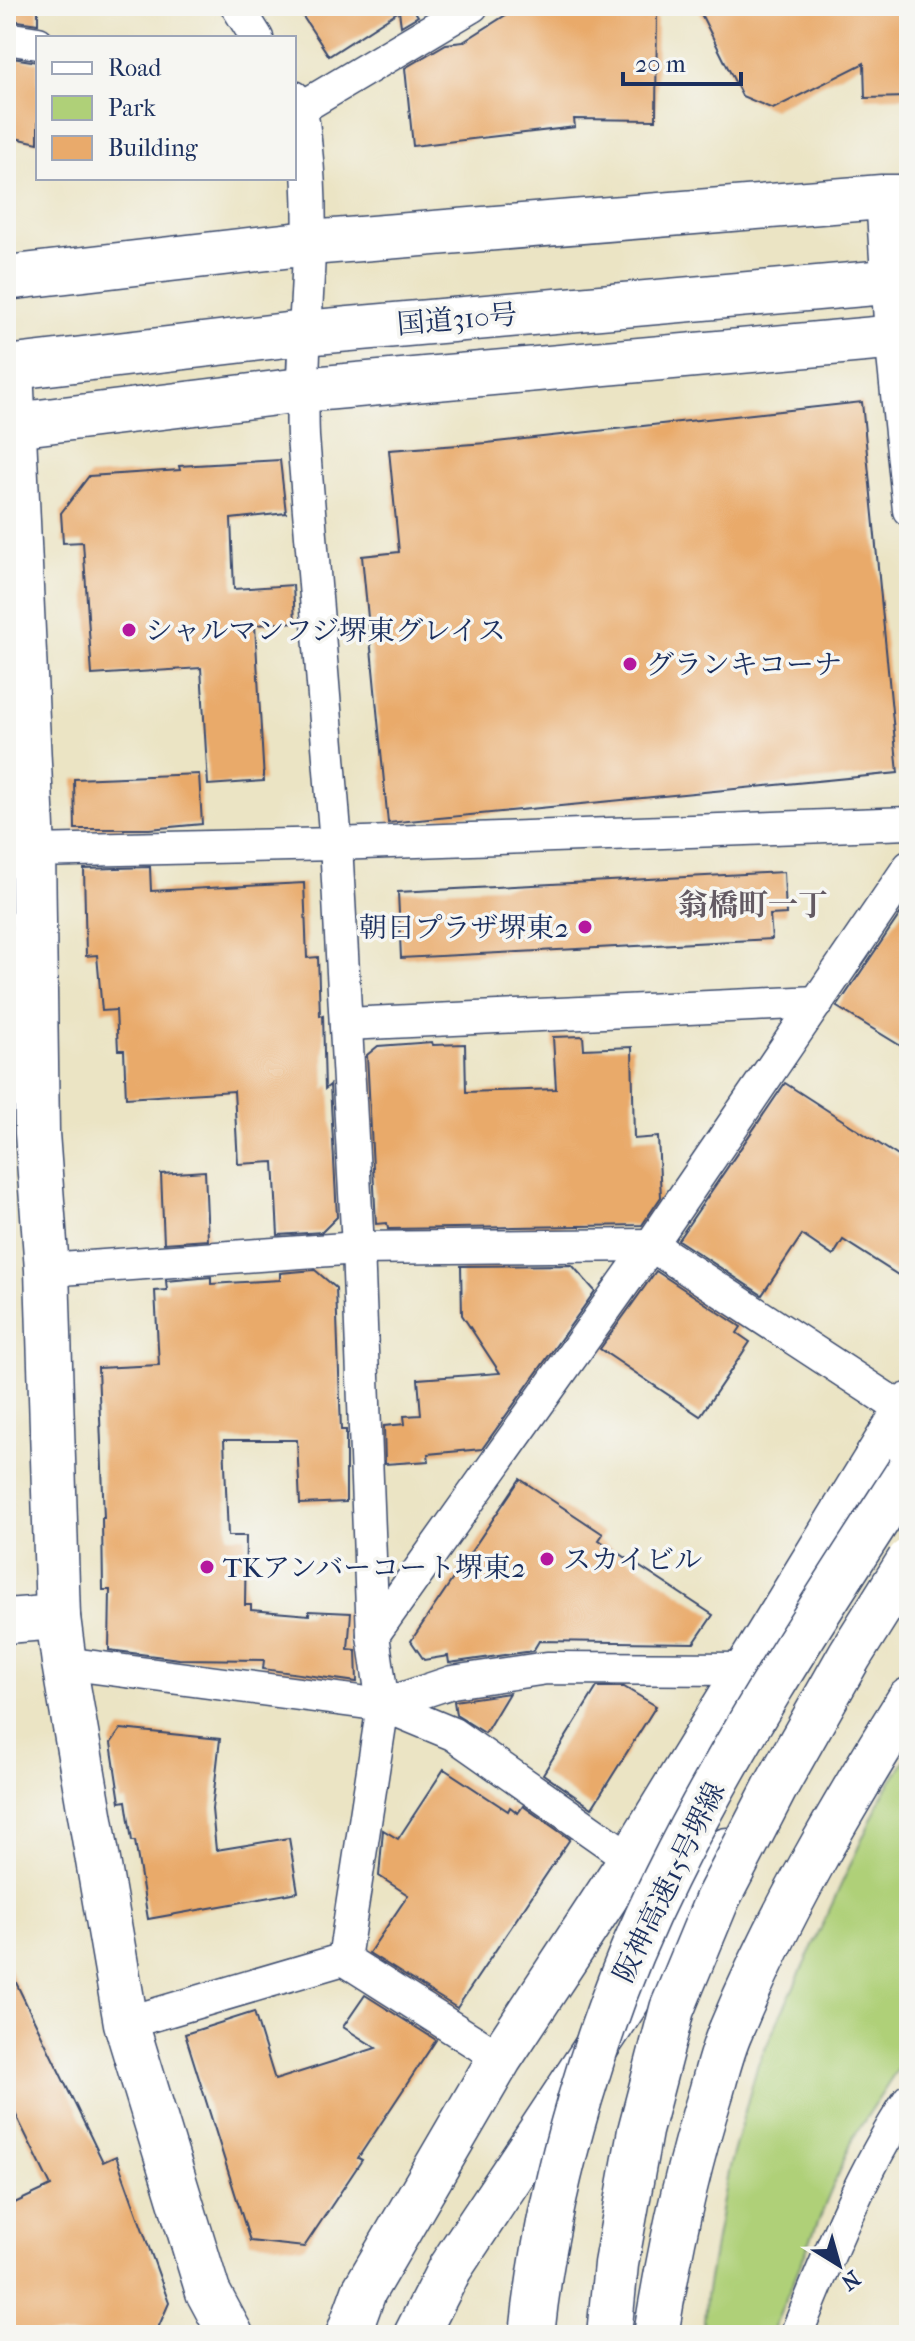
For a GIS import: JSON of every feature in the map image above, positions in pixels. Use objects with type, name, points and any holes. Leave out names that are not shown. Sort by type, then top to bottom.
[{"type":"main road","points":[[6,278],[310,243],[896,197]]},
{"type":"main road","name":"国道310号","points":[[8,368],[304,333],[899,280]]},
{"type":"main road","points":[[10,425],[301,390],[900,336]]},
{"type":"main road","points":[[8,368],[33,851],[21,1134],[47,1270],[58,1617],[126,2023],[208,2292],[231,2335]]},
{"type":"main road","points":[[348,2335],[364,2291],[500,2058],[631,1859],[907,1408]]},
{"type":"main road","name":"阪神高速15号堺線","points":[[532,2335],[556,2192],[617,1985],[665,1878],[727,1763],[795,1647],[909,1471]]},
{"type":"main road","name":"阪神高速15号堺線","points":[[609,2335],[616,2264],[640,2131],[672,2009],[717,1900],[776,1786],[850,1655],[909,1561]]},
{"type":"main road","points":[[416,2335],[459,2254],[693,1900],[909,1584]]},
{"type":"main road","points":[[6,1621],[58,1617]]},
{"type":"main road","points":[[656,2335],[693,2148],[730,2032],[779,1925],[834,1822],[909,1700]]},
{"type":"street","points":[[237,6],[256,36]]},
{"type":"street","points":[[344,1959],[383,1705],[373,1635],[358,1248],[336,844],[301,390],[310,243],[309,173],[298,103],[472,6]]},
{"type":"street","points":[[6,38],[36,43]]},
{"type":"street","points":[[896,197],[909,510]]},
{"type":"street","points":[[33,851],[336,844],[909,823]]},
{"type":"street","points":[[373,1635],[651,1245],[909,867]]},
{"type":"street","points":[[346,1024],[818,1002]]},
{"type":"street","points":[[47,1270],[358,1248],[651,1245],[907,1408]]},
{"type":"street","points":[[64,1663],[383,1705],[453,1734],[631,1859]]},
{"type":"street","points":[[383,1705],[452,1682],[547,1668],[747,1669]]},
{"type":"street","points":[[126,2023],[344,1959],[500,2058]]},
{"type":"street","points":[[796,2335],[837,2232],[896,2141],[909,2100]]},
{"type":"green space","points":[[909,1754],[909,2052],[853,2138],[771,2335],[703,2335],[706,2296],[728,2171],[758,2064],[884,1792]]},
{"type":"building","points":[[13,6],[38,6],[38,24],[11,20]]},
{"type":"building","points":[[296,6],[411,6],[418,16],[401,26],[399,11],[329,56]]},
{"type":"building","points":[[571,6],[657,6],[656,120],[574,119],[575,127],[413,146],[405,68],[446,44],[463,42],[509,13]]},
{"type":"building","points":[[697,6],[909,6],[909,97],[865,98],[864,63],[773,109],[742,96]]},
{"type":"building","points":[[6,57],[36,62],[36,143],[6,136]]},
{"type":"building","name":"グランキコーナ","points":[[862,402],[898,773],[388,823],[362,556],[399,552],[389,450],[487,443]]},
{"type":"building","points":[[280,460],[286,513],[231,519],[234,589],[293,585],[295,622],[255,625],[264,781],[208,785],[201,668],[92,675],[83,542],[63,543],[61,513],[89,476],[180,470],[179,466]]},
{"type":"building","points":[[199,774],[202,824],[149,829],[75,829],[74,779]]},
{"type":"building","points":[[150,867],[151,891],[304,883],[307,958],[318,957],[325,1089],[330,1085],[337,1217],[322,1232],[278,1235],[274,1162],[238,1164],[234,1091],[126,1098],[124,1050],[118,1050],[116,1010],[102,1011],[97,955],[86,956],[84,869]]},
{"type":"building","name":"朝日プラザ堺東2","points":[[784,872],[786,914],[770,915],[772,939],[401,958],[398,892]]},
{"type":"building","points":[[909,901],[909,1051],[837,1007]]},
{"type":"building","points":[[583,1036],[584,1049],[632,1047],[634,1139],[658,1137],[661,1197],[642,1225],[388,1229],[387,1223],[376,1224],[367,1055],[378,1046],[432,1042],[433,1045],[465,1044],[466,1092],[556,1089],[553,1037]]},
{"type":"building","points":[[785,1083],[909,1163],[909,1282],[843,1240],[833,1256],[802,1235],[762,1295],[678,1240]]},
{"type":"building","points":[[205,1171],[208,1240],[164,1243],[161,1174]]},
{"type":"building","points":[[572,1265],[595,1291],[482,1449],[428,1454],[429,1461],[385,1464],[384,1426],[405,1424],[404,1416],[421,1415],[418,1379],[500,1373],[462,1315],[461,1266]]},
{"type":"building","points":[[315,1270],[336,1288],[341,1430],[346,1430],[346,1502],[300,1504],[297,1440],[224,1440],[228,1536],[246,1536],[245,1605],[251,1605],[251,1610],[309,1615],[309,1611],[351,1613],[348,1649],[356,1650],[357,1682],[263,1669],[264,1660],[179,1659],[109,1650],[110,1590],[103,1590],[104,1518],[98,1368],[159,1365],[155,1291],[167,1290],[166,1281],[211,1277],[211,1284],[280,1280],[280,1273]]},
{"type":"building","points":[[656,1271],[741,1327],[737,1333],[750,1342],[700,1416],[600,1349]]},
{"type":"building","name":"スカイビル","points":[[520,1479],[603,1534],[599,1540],[713,1615],[694,1643],[539,1641],[533,1651],[449,1663],[448,1656],[424,1660],[411,1641]]},
{"type":"building","points":[[597,1687],[624,1687],[656,1706],[592,1808],[543,1774]]},
{"type":"building","points":[[509,1693],[485,1733],[456,1715],[454,1701]]},
{"type":"building","points":[[121,1729],[220,1739],[212,1809],[216,1850],[289,1838],[298,1892],[148,1919],[126,1801],[120,1802],[111,1743]]},
{"type":"building","points":[[444,1769],[508,1811],[510,1807],[518,1813],[523,1806],[570,1839],[457,2008],[369,1953],[408,1895],[379,1876],[383,1830],[398,1839]]},
{"type":"building","points":[[6,1962],[103,2162],[116,2156],[169,2303],[155,2335],[6,2335],[6,2207],[51,2186],[6,2095]]},
{"type":"building","points":[[365,1995],[436,2040],[304,2247],[250,2241],[185,2034],[254,2012],[275,2080],[376,2048],[343,2027]]},
{"type":"place","name":"シャルマンフジ堺東グレイス","points":[[129,630]]},
{"type":"place","name":"グランキコーナ","points":[[630,664]]},
{"type":"place","name":"朝日プラザ堺東2","points":[[585,927]]},
{"type":"place","name":"スカイビル","points":[[547,1559]]},
{"type":"place","name":"TKアンバーコート堺東2","points":[[207,1567]]},
{"type":"district","name":"翁橋町一丁","points":[[753,905]]}]
